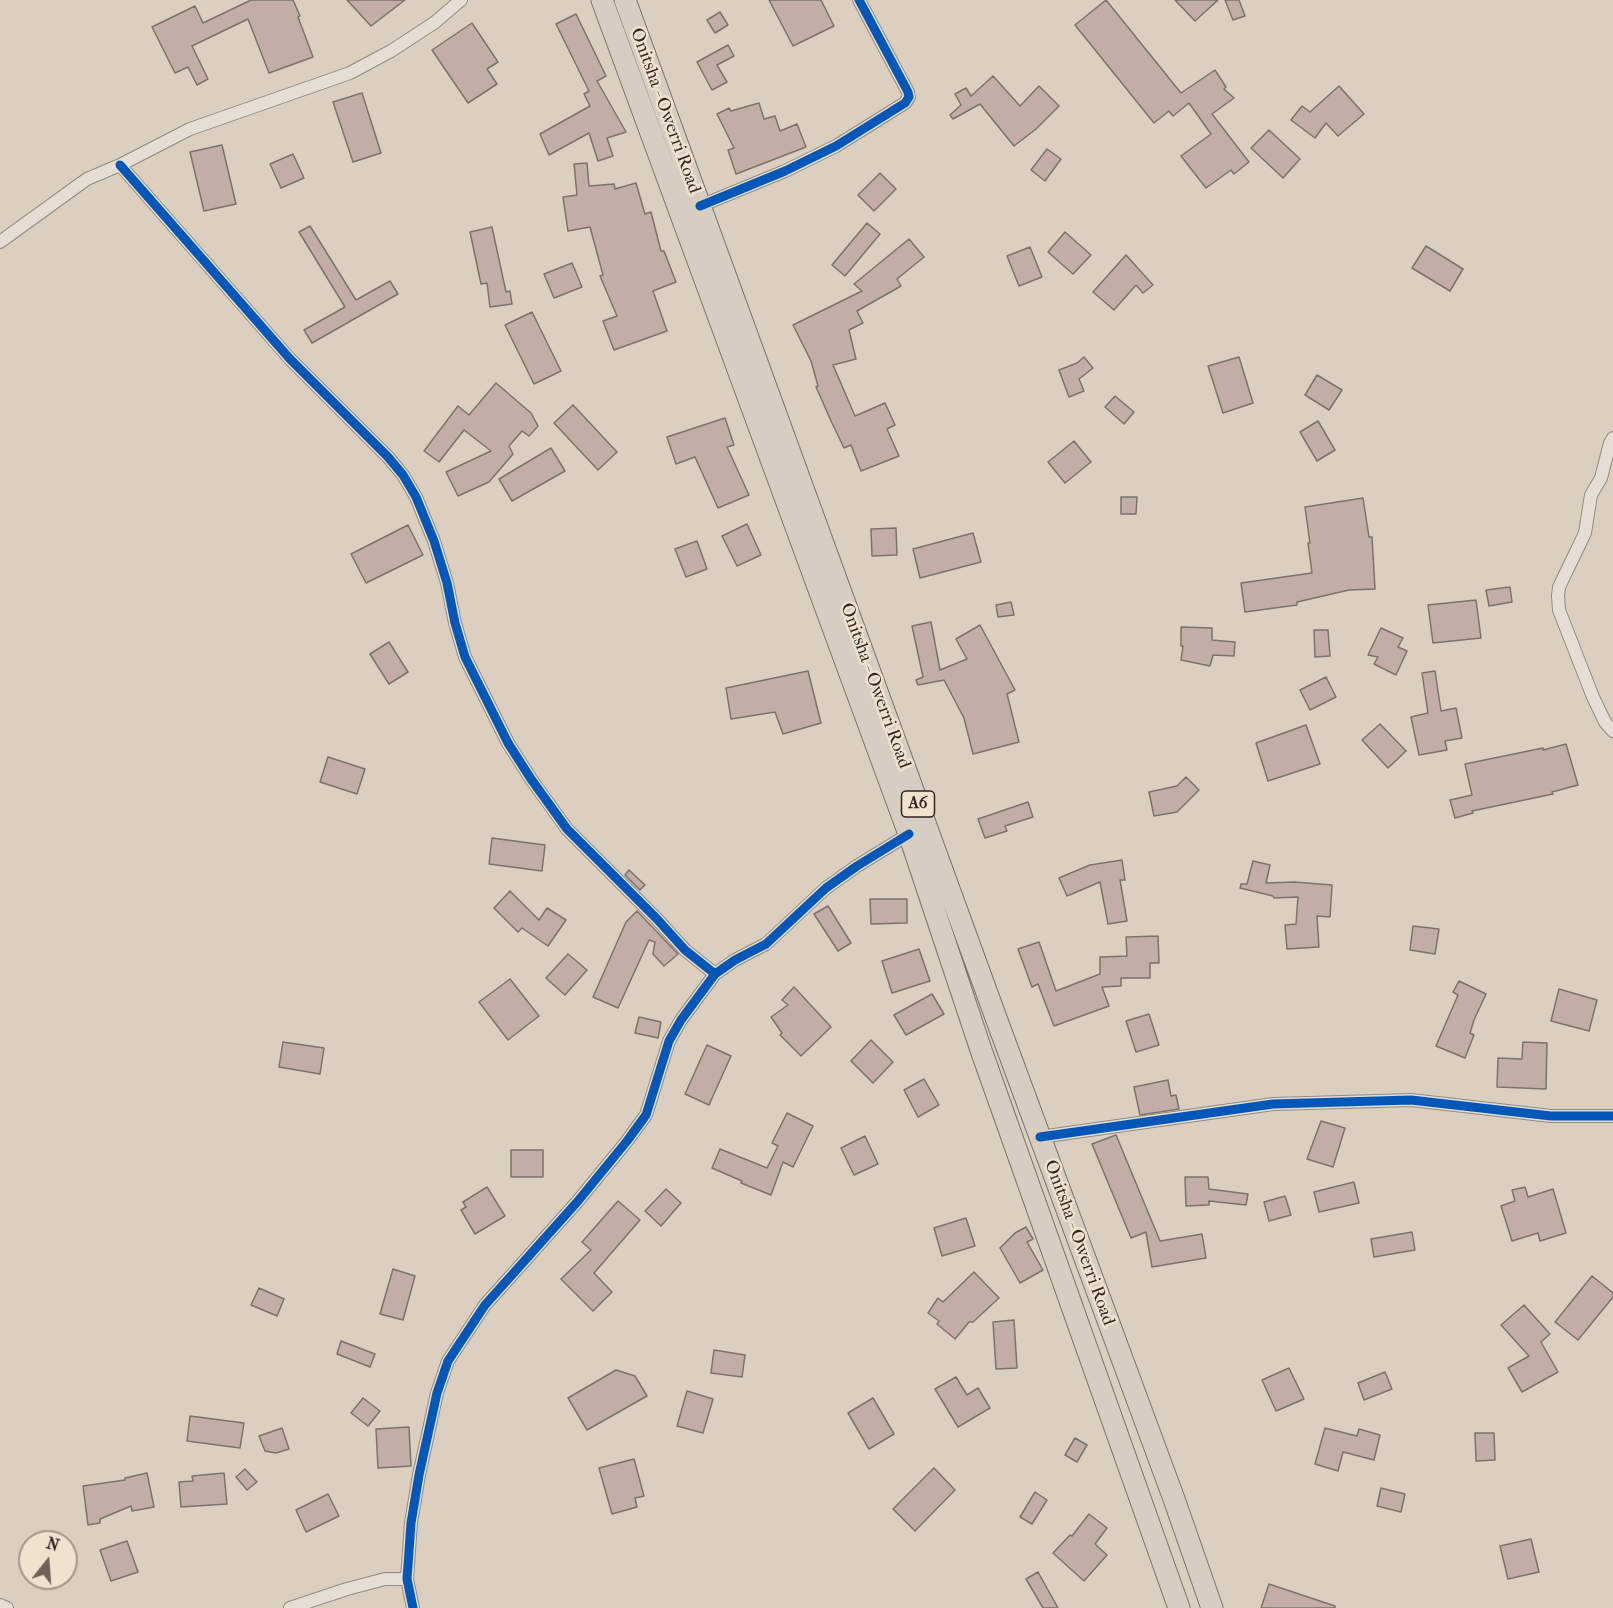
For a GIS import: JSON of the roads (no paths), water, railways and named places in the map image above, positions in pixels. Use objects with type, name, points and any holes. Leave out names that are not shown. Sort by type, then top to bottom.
[{"type":"highway","name":"Onitsha - Owerri Road","points":[[602,0],[909,834],[981,1050],[1179,1608]]},
{"type":"highway","name":"Onitsha - Owerri Road","points":[[625,0],[1212,1608]]},
{"type":"street","points":[[0,242],[87,179],[120,165],[190,129],[350,73],[391,51],[434,23],[461,0]]},
{"type":"street","points":[[700,206],[785,171],[836,146],[905,103],[909,97],[908,92],[859,0]]},
{"type":"street","points":[[120,165],[290,359],[388,457],[403,475],[416,497],[434,541],[465,657],[508,742],[531,779],[567,829],[685,950],[716,974]]},
{"type":"street","points":[[1613,438],[1600,478],[1591,495],[1585,533],[1559,586],[1558,596],[1559,610],[1593,697],[1605,722],[1613,731]]},
{"type":"street","points":[[413,1608],[407,1579],[411,1522],[437,1393],[448,1361],[485,1305],[578,1201],[646,1115],[669,1041],[681,1020],[716,974],[735,960],[766,944],[826,888],[909,834]]},
{"type":"street","points":[[1040,1137],[1273,1104],[1411,1100],[1551,1116],[1613,1116]]},
{"type":"street","points":[[290,1608],[346,1589],[385,1579],[407,1579]]},
{"type":"street","points":[[0,1605],[7,1608]]}]
